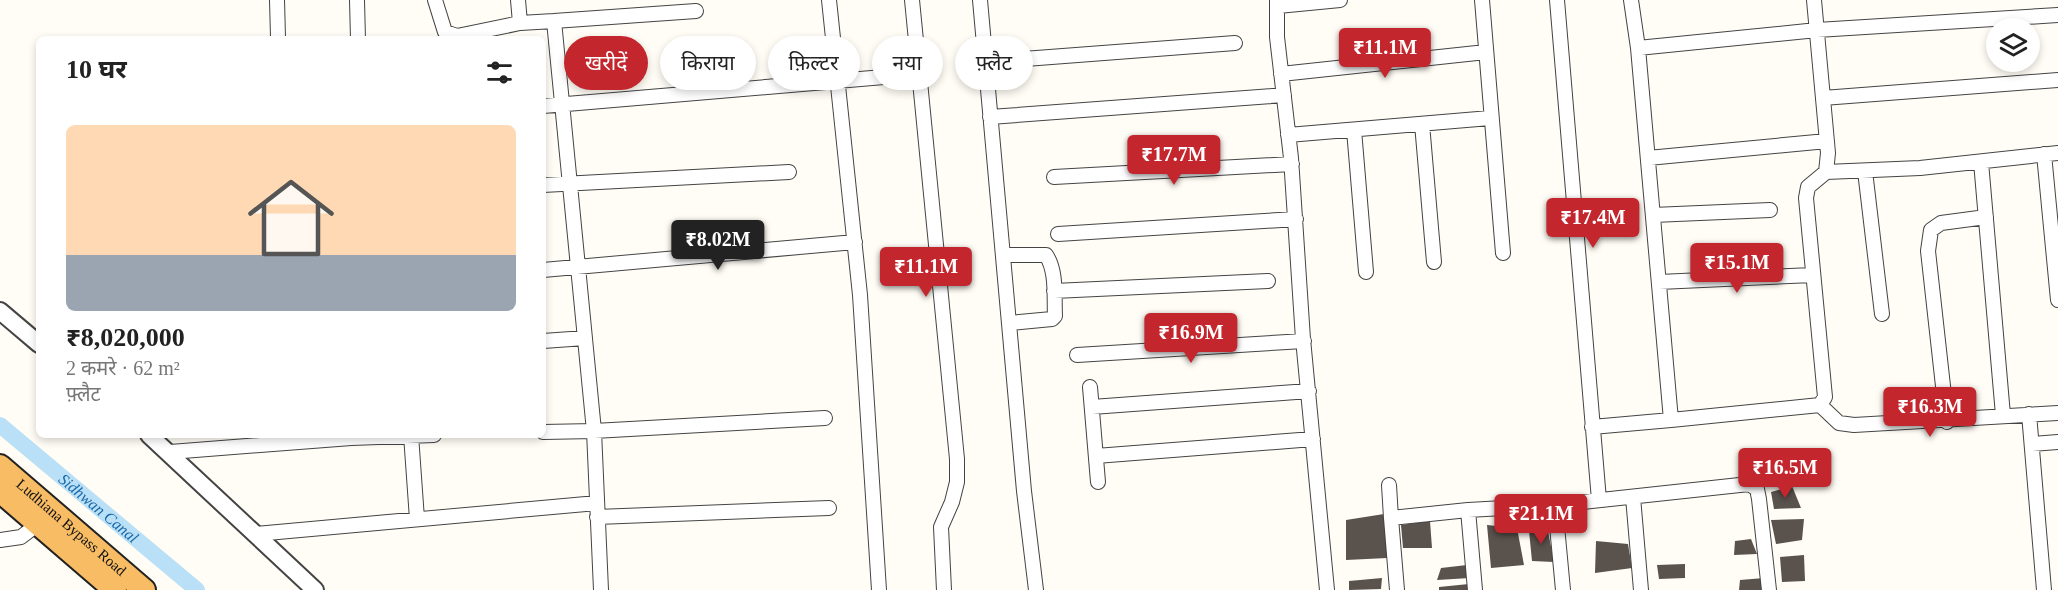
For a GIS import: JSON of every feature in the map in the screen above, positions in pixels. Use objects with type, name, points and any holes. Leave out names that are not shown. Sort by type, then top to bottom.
[{"type":"highway","name":"Ludhiana Bypass Road","points":[[0,466],[144,590]]},
{"type":"highway","name":"Ludhiana Bypass Road","points":[[0,491],[115,590]]},
{"type":"street","points":[[277,0],[278,36]]},
{"type":"street","points":[[357,0],[358,36]]},
{"type":"street","points":[[435,0],[445,32],[457,36],[520,23],[696,11]]},
{"type":"street","points":[[518,0],[520,23]]},
{"type":"street","points":[[829,0],[833,36]]},
{"type":"street","points":[[912,0],[915,36]]},
{"type":"street","points":[[980,0],[983,36]]},
{"type":"street","points":[[1327,590],[1304,341],[1292,164],[1281,74],[1278,3],[1340,0]]},
{"type":"street","points":[[1482,0],[1503,254]]},
{"type":"street","points":[[1557,0],[1599,500]]},
{"type":"street","points":[[1631,0],[1638,48],[1671,420]]},
{"type":"street","points":[[1814,0],[1827,141],[1826,172]]},
{"type":"street","points":[[1638,48],[1817,30],[2058,15]]},
{"type":"street","points":[[555,21],[594,430],[601,590]]},
{"type":"street","points":[[1033,58],[1235,43]]},
{"type":"street","points":[[1281,74],[1486,52]]},
{"type":"street","points":[[1823,98],[2058,80]]},
{"type":"street","points":[[546,106],[768,87]]},
{"type":"street","points":[[839,90],[855,242],[879,590]]},
{"type":"street","points":[[921,90],[957,459],[957,482],[952,502],[941,527],[944,590]]},
{"type":"street","points":[[988,90],[1036,590]]},
{"type":"street","points":[[990,117],[1284,95]]},
{"type":"street","points":[[1288,135],[1490,118]]},
{"type":"street","points":[[1422,124],[1434,262]]},
{"type":"street","points":[[1354,130],[1366,272]]},
{"type":"street","points":[[1648,158],[1827,141]]},
{"type":"street","points":[[1820,405],[1825,397],[1806,198],[1808,187],[1826,172],[1981,162],[2051,153],[2058,300]]},
{"type":"street","points":[[1981,162],[2003,415]]},
{"type":"street","points":[[1054,177],[1292,164]]},
{"type":"street","points":[[1865,171],[1882,314]]},
{"type":"street","points":[[546,184],[789,172]]},
{"type":"street","points":[[1653,215],[1770,210]]},
{"type":"street","points":[[1947,422],[1928,250],[1931,230],[1941,223],[1986,216]]},
{"type":"street","points":[[1058,234],[1296,219]]},
{"type":"street","points":[[546,270],[855,242]]},
{"type":"street","points":[[1003,255],[1046,255],[1051,262],[1054,291],[1055,316],[1052,319],[1009,324]]},
{"type":"street","points":[[1659,282],[1813,275]]},
{"type":"street","points":[[1054,291],[1268,281]]},
{"type":"street","points":[[0,311],[35,337]]},
{"type":"street","points":[[546,341],[585,338]]},
{"type":"street","points":[[1077,355],[1304,341]]},
{"type":"street","points":[[1090,387],[1098,482]]},
{"type":"street","points":[[1092,407],[1309,391]]},
{"type":"street","points":[[1592,427],[1820,405],[1839,423],[1854,425],[1947,422],[2003,415],[2058,413]]},
{"type":"street","points":[[2029,414],[2044,590]]},
{"type":"street","points":[[546,432],[825,418]]},
{"type":"street","points":[[153,438],[315,590]]},
{"type":"street","points":[[170,452],[368,438]]},
{"type":"street","points":[[411,438],[417,519]]},
{"type":"street","points":[[1096,456],[1313,439]]},
{"type":"street","points":[[2032,444],[2058,442]]},
{"type":"street","points":[[1391,518],[1468,510],[1555,505],[1749,484],[1757,489],[1769,590]]},
{"type":"street","points":[[1389,485],[1397,590]]},
{"type":"street","points":[[1633,497],[1641,590]]},
{"type":"street","points":[[1555,505],[1563,590]]},
{"type":"street","points":[[256,534],[417,519],[597,510],[829,508]]},
{"type":"street","points":[[1468,510],[1475,590]]},
{"type":"street","points":[[0,540],[21,537],[38,524]]},
{"type":"building","points":[[1792,486],[1801,508],[1774,509],[1771,492]]},
{"type":"building","points":[[1384,514],[1387,558],[1346,560],[1346,520]]},
{"type":"building","points":[[1804,519],[1802,540],[1776,544],[1771,520]]},
{"type":"building","points":[[1430,521],[1432,548],[1403,548],[1401,525]]},
{"type":"building","points":[[1487,525],[1517,528],[1524,565],[1491,568]]},
{"type":"building","points":[[1547,526],[1554,562],[1532,561],[1529,531]]},
{"type":"building","points":[[1751,539],[1757,554],[1734,555],[1735,541]]},
{"type":"building","points":[[1596,541],[1628,544],[1632,568],[1595,573]]},
{"type":"building","points":[[1804,555],[1805,581],[1782,582],[1780,557]]},
{"type":"building","points":[[1685,564],[1685,578],[1659,579],[1657,565]]},
{"type":"building","points":[[1467,565],[1470,578],[1437,580],[1441,568]]},
{"type":"building","points":[[1382,578],[1381,589],[1349,590],[1349,581]]},
{"type":"building","points":[[1764,578],[1763,590],[1739,590],[1740,580]]},
{"type":"building","points":[[1469,584],[1470,590],[1439,590],[1439,587]]},
{"type":"waterway","name":"Sidhwan Canal","points":[[0,425],[197,590]]}]
